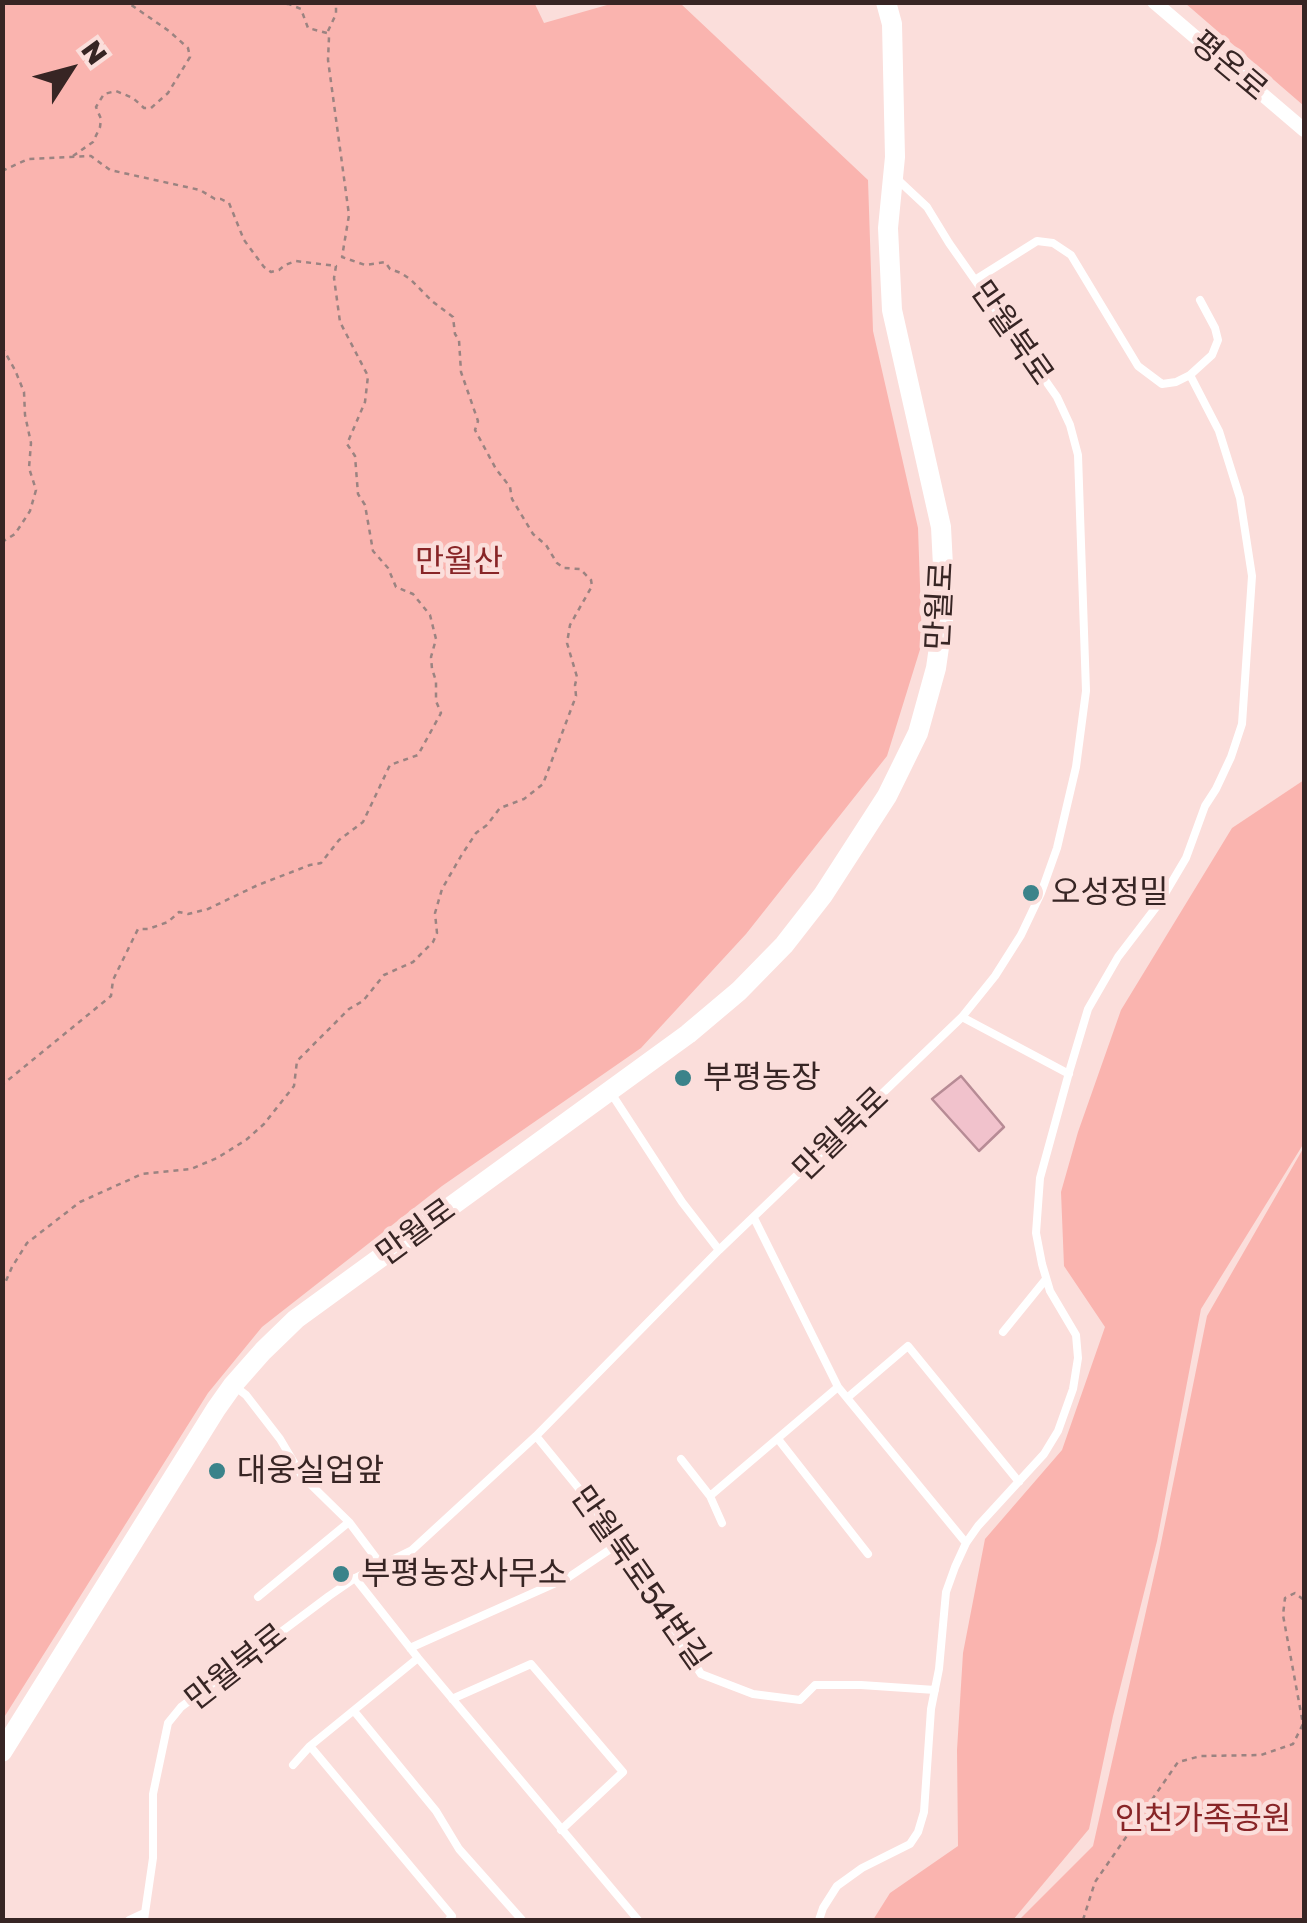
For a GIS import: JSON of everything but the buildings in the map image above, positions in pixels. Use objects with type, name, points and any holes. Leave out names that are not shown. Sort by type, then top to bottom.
[{"type":"street","name":"만월로","points":[[2,1752],[216,1408],[262,1352],[296,1319],[688,1034],[739,991],[784,945],[823,895],[887,796],[918,733],[936,668],[945,604],[942,527],[892,310],[888,228],[895,157],[892,24],[886,2]]},
{"type":"street","name":"평온로","points":[[1154,2],[1304,130]]},
{"type":"lane","name":"만월북로","points":[[144,1917],[153,1858],[153,1794],[168,1723],[182,1707],[355,1578],[412,1550],[536,1436],[719,1250],[962,1017],[1022,935],[1041,893],[1057,848],[1076,767],[1086,691],[1078,456],[1058,397],[927,207],[894,176]]},
{"type":"lane","points":[[976,280],[1036,242],[1053,242],[1071,256],[1138,366],[1162,384],[1190,376],[1212,355],[1218,340],[1200,300]]},
{"type":"lane","points":[[819,1920],[837,1886],[862,1868],[910,1844],[918,1832],[924,1812],[931,1708],[946,1592],[966,1543],[1044,1454],[1058,1430],[1073,1388],[1078,1358],[1076,1335],[1050,1291],[1036,1233],[1040,1178],[1088,1009],[1118,956],[1160,902],[1186,858],[1204,806],[1224,773],[1242,724],[1252,576],[1240,498],[1218,431],[1190,376]]},
{"type":"lane","points":[[962,1017],[1069,1074]]},
{"type":"lane","points":[[609,1091],[682,1202],[719,1250]]},
{"type":"lane","points":[[754,1218],[838,1387],[966,1543]]},
{"type":"lane","points":[[1003,1332],[1046,1279]]},
{"type":"lane","points":[[846,1398],[908,1346],[1019,1482]]},
{"type":"lane","points":[[233,1385],[258,1410],[302,1476],[349,1522],[382,1566]]},
{"type":"lane","points":[[710,1496],[838,1387]]},
{"type":"lane","name":"만월북로54번길","points":[[536,1436],[594,1508],[701,1674],[754,1694],[800,1700],[815,1685],[935,1690]]},
{"type":"lane","points":[[778,1439],[868,1554]]},
{"type":"lane","points":[[682,1458],[710,1496],[722,1522]]},
{"type":"lane","name":"만월북로","points":[[258,1596],[349,1522]]},
{"type":"lane","points":[[410,1648],[569,1577],[618,1544]]},
{"type":"lane","points":[[355,1578],[638,1920]]},
{"type":"lane","points":[[292,1765],[418,1658]]},
{"type":"lane","points":[[452,1699],[531,1664],[622,1772],[560,1830]]},
{"type":"lane","points":[[354,1712],[436,1811],[459,1850],[522,1920]]},
{"type":"lane","points":[[310,1746],[452,1916],[450,1920]]},
{"type":"lane","points":[[129,1920],[144,1917]]},
{"type":"path","points":[[72,157],[93,142],[101,119],[96,108],[104,94],[116,91],[144,108],[151,108],[168,93],[188,62],[188,48],[127,2]]},
{"type":"path","points":[[246,2],[302,8],[308,28],[327,32]]},
{"type":"path","points":[[2,1085],[111,996],[113,980],[138,929],[168,922],[179,912],[208,909],[258,885],[320,863],[339,840],[363,822],[390,765],[418,754],[440,714],[431,656],[436,639],[430,615],[413,594],[396,586],[388,568],[373,551],[364,505],[358,494],[356,456],[347,444],[366,402],[368,376],[340,322],[334,278],[349,215],[328,60],[327,32],[336,14],[336,2]]},
{"type":"path","points":[[2,171],[28,159],[90,156],[110,170],[200,190],[229,203],[244,240],[270,272],[296,261],[336,266]]},
{"type":"path","points":[[2,1290],[27,1243],[80,1202],[142,1174],[191,1169],[217,1158],[264,1124],[294,1086],[297,1061],[349,1009],[363,1001],[384,976],[413,962],[433,942],[442,889],[461,856],[500,808],[524,799],[543,784],[573,706],[578,676],[567,642],[572,621],[592,586],[591,580],[580,569],[564,568],[557,563],[512,500],[510,487],[476,430],[478,421],[462,372],[452,317],[385,262],[364,265],[342,257]]},
{"type":"path","points":[[2,347],[24,392],[30,468],[36,490],[30,511],[15,534],[2,542]]},
{"type":"path","points":[[1083,1920],[1095,1882],[1178,1762],[1202,1756],[1261,1755],[1293,1744],[1302,1724],[1283,1615],[1285,1598],[1295,1593],[1304,1600]]},
{"type":"green space","name":"만월산","points":[[534,2],[544,23],[614,3],[680,3],[868,180],[873,331],[918,528],[922,643],[887,756],[746,934],[641,1048],[442,1186],[262,1327],[208,1393],[3,1719],[3,3]]},
{"type":"green space","points":[[1185,3],[1304,3],[1304,106]]},
{"type":"green space","points":[[1304,780],[1304,1143],[1201,1309],[1157,1541],[1089,1829],[1013,1920],[873,1920],[890,1893],[958,1846],[957,1750],[963,1653],[985,1539],[1062,1450],[1105,1327],[1064,1266],[1061,1192],[1121,1010],[1232,828]]},
{"type":"green space","name":"인천가족공원","points":[[1304,1147],[1304,1920],[1019,1920],[1093,1846],[1207,1316]]},
{"type":"place","name":"오성정밀","points":[[1031,893]]},
{"type":"place","name":"부평농장","points":[[683,1078]]},
{"type":"place","name":"대웅실업앞","points":[[217,1471]]},
{"type":"place","name":"부평농장사무소","points":[[341,1574]]}]
